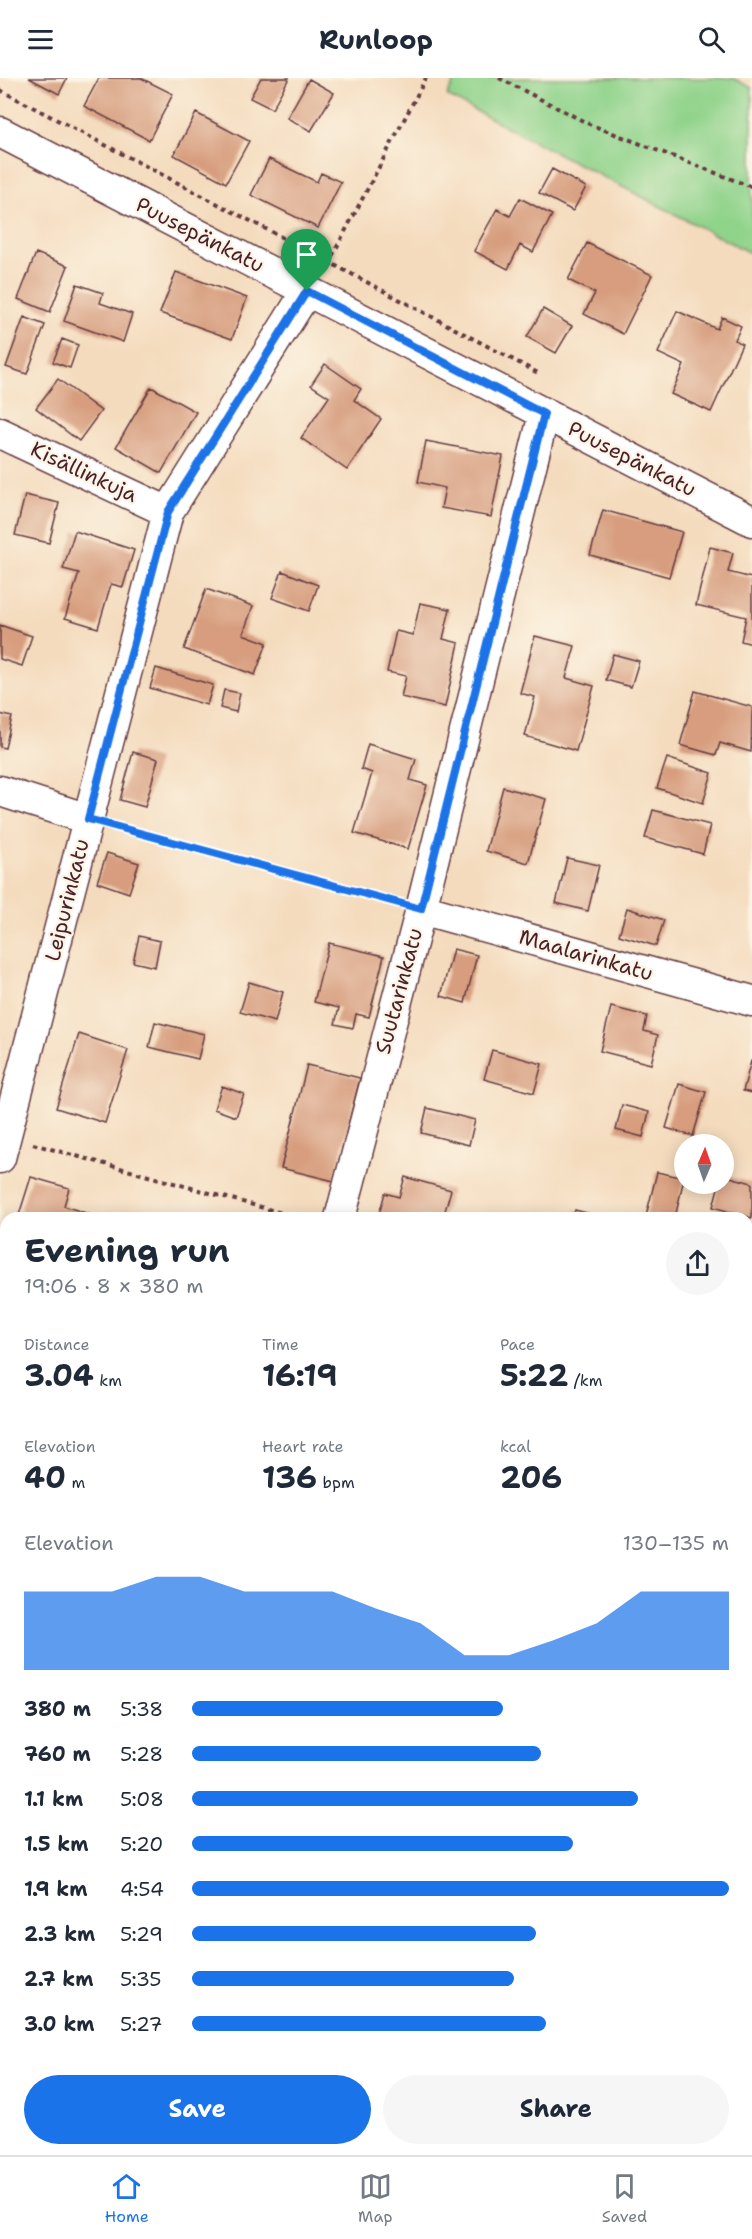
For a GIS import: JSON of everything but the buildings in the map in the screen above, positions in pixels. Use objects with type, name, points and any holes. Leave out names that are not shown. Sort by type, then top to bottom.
[{"type":"street","name":"Puusepänkatu","points":[[0,132],[752,521]]},
{"type":"street","name":"Leipurinkatu","points":[[3,1148],[168,512],[307,291]]},
{"type":"street","name":"Suutarinkatu","points":[[342,1212],[421,909],[544,414]]},
{"type":"street","name":"Kisällinkuja","points":[[0,433],[168,512]]},
{"type":"street","points":[[0,791],[88,819]]},
{"type":"street","name":"Maalarinkatu","points":[[421,909],[752,1001]]},
{"type":"path","points":[[0,90],[328,262],[426,78]]},
{"type":"path","points":[[499,78],[589,124],[752,187]]},
{"type":"path","points":[[88,819],[421,909]]},
{"type":"path","points":[[3,1148],[275,1212]]},
{"type":"green space","points":[[456,78],[733,78],[752,88],[752,254],[447,96]]},
{"type":"route","points":[[307,291],[544,414],[421,909],[88,819],[168,512],[307,291]]}]
